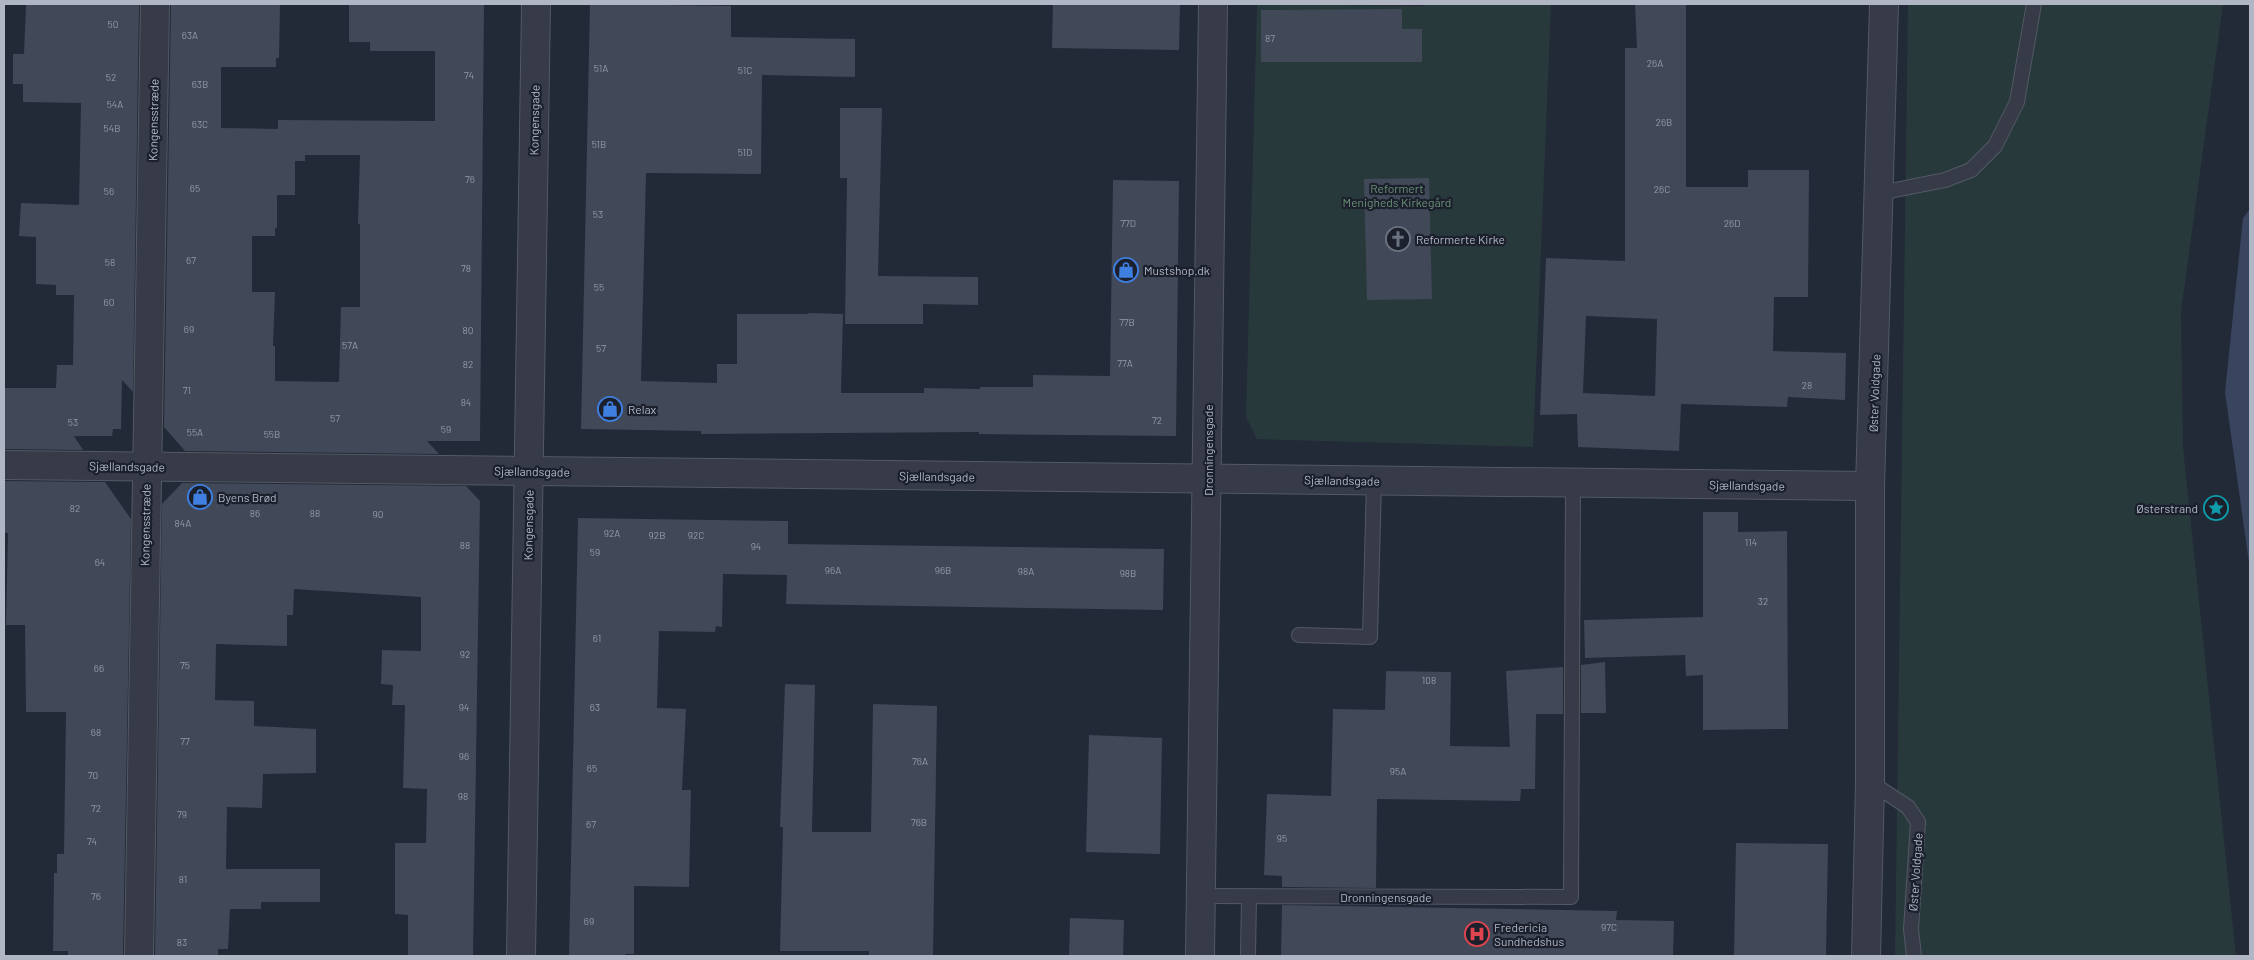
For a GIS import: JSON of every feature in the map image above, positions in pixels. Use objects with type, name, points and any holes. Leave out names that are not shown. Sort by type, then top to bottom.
[{"type":"street","name":"Kongensstræde","points":[[139,956],[155,4]]},
{"type":"street","name":"Kongensgade","points":[[521,956],[536,4]]},
{"type":"street","name":"Dronningensgade","points":[[1200,956],[1213,4]]},
{"type":"street","name":"Øster Voldgade","points":[[1866,956],[1870,782],[1870,486],[1884,4]]},
{"type":"street","name":"Sjællandsgade","points":[[4,465],[1870,486]]},
{"type":"lane","points":[[1880,193],[1945,180],[1971,170],[1996,146],[2017,102],[2034,4]]},
{"type":"lane","points":[[1299,635],[1370,637],[1374,480]]},
{"type":"lane","name":"Dronningensgade","points":[[1201,896],[1571,897],[1572,483]]},
{"type":"lane","name":"Øster Voldgade","points":[[1870,782],[1908,807],[1918,822],[1911,929],[1914,956]]},
{"type":"lane","points":[[1248,956],[1249,896]]},
{"type":"green space","name":"Reformert Menigheds Kirkegård","points":[[1257,4],[1424,6],[1425,4],[1551,4],[1533,447],[1257,439],[1246,417]]},
{"type":"green space","points":[[1908,4],[2223,4],[2181,312],[2183,447],[2236,956],[1895,956]]},
{"type":"water","points":[[2250,209],[2250,570],[2225,392],[2243,218]]},
{"type":"building","points":[[26,4],[139,4],[133,392],[122,380],[121,429],[113,429],[112,436],[74,436],[83,450],[4,449],[4,388],[56,388],[57,365],[73,365],[74,295],[56,295],[56,285],[36,284],[36,237],[19,236],[21,203],[79,205],[81,103],[23,102],[23,84],[13,84],[13,54],[24,54]]},
{"type":"building","points":[[171,4],[280,4],[279,58],[276,58],[276,67],[221,67],[221,128],[278,129],[278,120],[435,121],[435,51],[370,51],[370,42],[349,42],[349,4],[484,4],[480,441],[427,441],[439,454],[185,451],[164,427]],"holes":[[[305,155],[360,155],[358,224],[360,224],[360,307],[341,307],[339,382],[275,381],[275,346],[273,346],[275,292],[252,292],[252,236],[275,236],[275,228],[277,228],[277,195],[295,195],[295,161],[305,161]]]},
{"type":"building","points":[[590,4],[731,6],[731,37],[855,39],[855,77],[762,75],[761,174],[646,173],[641,381],[717,383],[717,364],[737,364],[737,314],[808,313],[843,314],[841,393],[924,393],[924,388],[980,389],[980,387],[1033,387],[1033,375],[1110,376],[1113,180],[1179,181],[1176,436],[979,434],[979,432],[701,434],[701,431],[581,429]]},
{"type":"building","points":[[1053,4],[1180,4],[1179,50],[1052,48]]},
{"type":"building","points":[[1686,4],[1686,187],[1748,187],[1748,170],[1809,170],[1808,297],[1774,297],[1773,351],[1846,353],[1845,400],[1788,397],[1787,407],[1681,404],[1679,451],[1578,447],[1577,414],[1540,415],[1546,258],[1625,261],[1625,48],[1637,48],[1635,5]],"holes":[[[1586,316],[1657,319],[1655,396],[1583,393]]]},
{"type":"building","points":[[1402,9],[1402,29],[1422,29],[1422,62],[1261,62],[1261,10]]},
{"type":"building","points":[[840,108],[882,108],[878,276],[978,277],[978,305],[923,304],[923,324],[845,324],[847,178],[840,178]]},
{"type":"building","name":"Reformerte Kirke","points":[[1429,178],[1432,299],[1367,300],[1364,179]]},
{"type":"building","points":[[4,481],[105,482],[131,519],[123,956],[68,956],[68,951],[53,951],[54,873],[57,873],[57,854],[64,854],[66,712],[26,712],[25,625],[6,625],[8,533],[4,533]]},
{"type":"building","points":[[182,483],[466,486],[480,501],[473,956],[408,956],[408,915],[395,914],[395,843],[426,843],[427,789],[403,788],[405,705],[392,705],[393,685],[381,684],[382,650],[421,651],[421,597],[294,589],[293,615],[287,615],[287,646],[216,644],[215,700],[254,701],[254,726],[316,729],[316,773],[263,774],[262,808],[227,807],[226,869],[320,869],[320,902],[261,902],[261,909],[230,909],[228,949],[218,949],[218,956],[155,956],[162,504]]},
{"type":"building","points":[[1703,512],[1738,512],[1738,532],[1787,531],[1788,729],[1703,730],[1703,675],[1686,676],[1685,655],[1585,658],[1584,620],[1703,617]]},
{"type":"building","points":[[578,518],[788,521],[788,544],[1164,549],[1163,610],[786,604],[787,575],[723,574],[722,627],[716,626],[715,632],[659,631],[657,708],[686,709],[682,790],[691,790],[689,887],[634,886],[634,954],[625,954],[625,956],[569,956]]},
{"type":"building","points":[[1605,662],[1606,713],[1581,713],[1581,665]]},
{"type":"building","points":[[1563,667],[1563,714],[1536,714],[1535,789],[1521,789],[1520,801],[1377,799],[1376,888],[1282,887],[1282,876],[1264,875],[1267,794],[1331,796],[1333,709],[1385,710],[1386,671],[1451,672],[1450,746],[1510,747],[1506,671]]},
{"type":"building","points":[[785,684],[815,685],[812,832],[871,832],[873,704],[937,706],[933,956],[869,956],[869,951],[780,951],[783,827],[780,827]]},
{"type":"building","points":[[1089,735],[1162,738],[1160,854],[1086,852]]},
{"type":"building","points":[[1736,843],[1828,844],[1826,956],[1734,956]]},
{"type":"building","name":"Fredericia Sundhedshus","points":[[1282,905],[1617,911],[1616,920],[1674,921],[1673,956],[1281,956]]},
{"type":"building","points":[[1070,918],[1124,920],[1123,956],[1069,956]]},
{"type":"place","name":"Reformerte Kirke","points":[[1398,239]]},
{"type":"place","name":"Mustshop.dk","points":[[1126,270]]},
{"type":"place","name":"Relax","points":[[610,409]]},
{"type":"place","name":"Byens Brød","points":[[200,497]]},
{"type":"place","name":"Østerstrand","points":[[2216,508]]},
{"type":"place","name":"Fredericia Sundhedshus","points":[[1477,934]]}]
